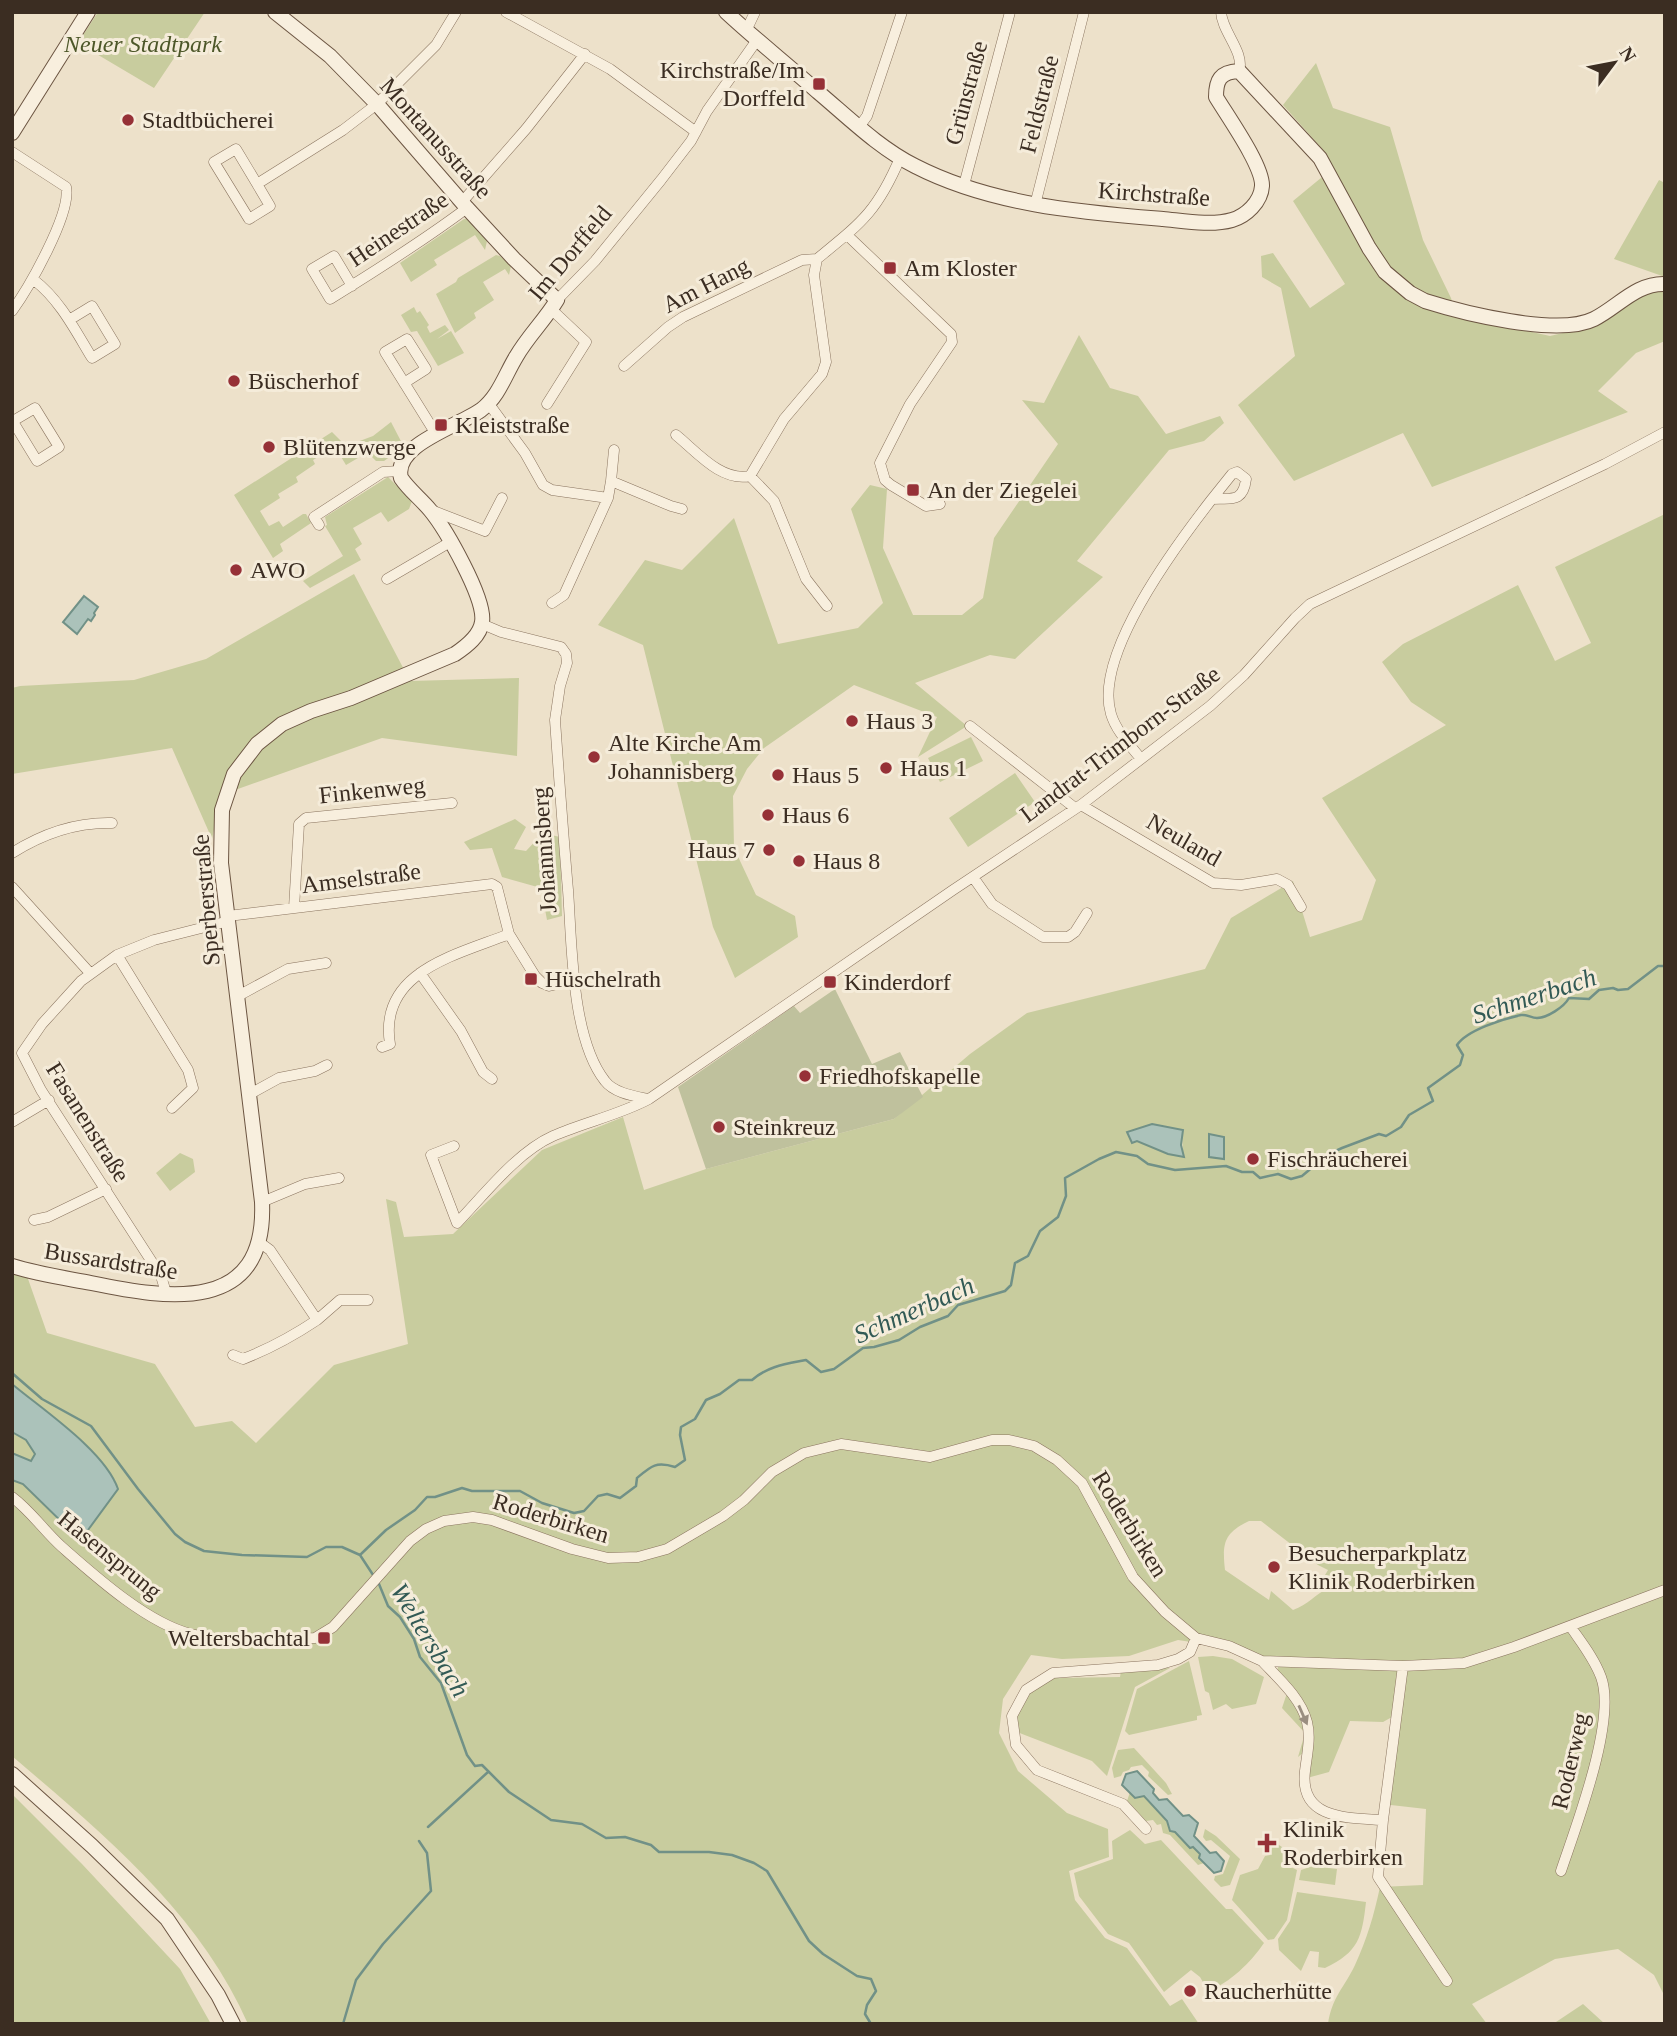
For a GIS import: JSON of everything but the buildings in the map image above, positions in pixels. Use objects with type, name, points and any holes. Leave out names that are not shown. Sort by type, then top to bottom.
[{"type":"street","points":[[12,133],[88,12]]},
{"type":"street","name":"Montanusstraße","points":[[275,12],[330,56],[377,104],[554,305]]},
{"type":"street","points":[[257,184],[343,130],[377,104],[436,45],[456,12]]},
{"type":"street","points":[[506,12],[610,69],[696,132]]},
{"type":"street","name":"Kirchstraße","points":[[726,12],[859,128],[900,158],[934,175],[1035,205],[1215,222],[1229,221],[1245,214],[1261,193],[1261,177],[1216,97],[1219,78],[1239,71]]},
{"type":"street","name":"Im Dorffeld","points":[[399,471],[401,462],[408,453],[436,434],[478,412],[496,395],[521,348],[554,305],[595,261],[661,180],[696,132],[752,36],[755,12]]},
{"type":"street","points":[[859,128],[867,116],[902,12]]},
{"type":"street","name":"Grünstraße","points":[[964,185],[1010,12]]},
{"type":"street","name":"Feldstraße","points":[[1035,205],[1084,12]]},
{"type":"street","points":[[1221,12],[1222,22],[1239,59],[1239,71],[1320,158],[1369,248],[1385,272],[1410,293],[1425,300],[1541,327],[1573,326],[1593,320],[1644,286],[1665,284]]},
{"type":"street","name":"Heinestraße","points":[[352,286],[433,233],[465,205],[585,54]]},
{"type":"street","points":[[236,149],[257,184],[270,206],[249,219],[214,162],[236,149]]},
{"type":"street","points":[[12,152],[68,190],[63,211],[34,280],[12,312]]},
{"type":"street","points":[[750,476],[784,419],[822,374],[826,362],[814,275],[817,259],[847,235],[881,198],[900,158]]},
{"type":"street","points":[[847,235],[951,334],[953,342],[915,394],[880,463],[884,480],[891,485],[926,506],[940,504]]},
{"type":"street","name":"Am Hang","points":[[624,366],[658,335],[683,317],[802,260],[817,259]]},
{"type":"street","points":[[34,280],[46,290],[69,320],[93,358],[116,344],[92,306],[69,320]]},
{"type":"street","points":[[547,404],[586,342],[554,305]]},
{"type":"street","points":[[404,383],[426,369],[407,339],[385,352],[404,383],[436,434]]},
{"type":"street","points":[[489,404],[525,453],[543,485],[552,490],[608,498]]},
{"type":"street","points":[[34,408],[59,447],[37,461],[13,420],[34,408]]},
{"type":"street","name":"Landrat-Trimborn-Straße","points":[[454,1146],[431,1155],[457,1223],[524,1155],[551,1137],[649,1099],[1078,806],[1219,698],[1310,604],[1370,578],[1665,432]]},
{"type":"street","points":[[677,435],[722,472],[733,477],[750,476],[774,500],[806,579],[827,606]]},
{"type":"street","points":[[552,603],[564,594],[608,498],[614,450]]},
{"type":"street","points":[[319,525],[314,517],[383,472],[399,471],[405,484],[430,510],[452,541],[479,603],[482,624]]},
{"type":"street","points":[[611,481],[682,509]]},
{"type":"street","points":[[430,510],[485,531],[502,498]]},
{"type":"street","points":[[1141,759],[1111,716],[1109,681],[1127,631],[1156,577],[1212,499]]},
{"type":"street","points":[[387,579],[452,541]]},
{"type":"street","name":"Sperberstraße","points":[[240,1273],[248,1264],[259,1242],[263,1220],[221,855],[222,810],[234,774],[257,744],[282,724],[456,654],[470,643],[482,624]]},
{"type":"street","name":"Johannisberg","points":[[482,624],[500,632],[561,647],[566,654],[567,663],[560,686],[555,720],[575,980],[584,1035],[595,1065],[612,1088],[649,1099]]},
{"type":"street","name":"Neuland","points":[[970,726],[1078,806],[1213,883],[1241,885],[1277,879],[1288,885],[1301,907]]},
{"type":"street","name":"Finkenweg","points":[[294,908],[299,824],[306,818],[452,803]]},
{"type":"street","points":[[12,853],[31,841],[60,830],[94,822],[111,823]]},
{"type":"street","points":[[973,877],[992,904],[1043,937],[1068,937],[1075,932],[1087,913]]},
{"type":"street","name":"Amselstraße","points":[[229,919],[294,908],[492,884],[497,887],[509,934]]},
{"type":"street","points":[[12,887],[90,973]]},
{"type":"street","name":"Fasanenstraße","points":[[167,1296],[161,1276],[22,1053],[42,1024],[90,973],[117,955],[154,940],[229,919]]},
{"type":"street","points":[[382,1046],[390,1044],[388,1020],[398,994],[408,982],[432,965],[509,934],[529,968],[542,983],[550,985],[575,980]]},
{"type":"street","points":[[117,955],[188,1070],[193,1088],[172,1108]]},
{"type":"street","points":[[238,996],[288,969],[326,962]]},
{"type":"street","points":[[420,973],[461,1031],[482,1072],[492,1079]]},
{"type":"street","points":[[248,1095],[279,1078],[315,1071],[327,1065]]},
{"type":"street","points":[[12,1122],[49,1100]]},
{"type":"street","points":[[262,1202],[305,1184],[339,1178]]},
{"type":"street","points":[[34,1220],[48,1217],[106,1189]]},
{"type":"street","points":[[259,1242],[270,1250],[317,1320]]},
{"type":"street","name":"Bussardstraße","points":[[12,1266],[139,1293],[167,1296],[202,1294],[227,1283],[240,1273]]},
{"type":"street","points":[[233,1355],[243,1359],[291,1338],[340,1300],[368,1300]]},
{"type":"street","name":"Roderbirken","points":[[315,1638],[334,1627],[410,1541],[444,1521],[473,1517],[492,1520],[572,1549],[608,1558],[638,1558],[667,1549],[723,1516],[744,1500],[772,1472],[804,1453],[841,1444],[930,1457],[992,1440],[1009,1440],[1034,1446],[1057,1460],[1082,1483],[1133,1577],[1165,1612],[1196,1638],[1229,1646],[1262,1661],[1403,1666]]},
{"type":"street","name":"Hasensprung","points":[[12,1497],[60,1545],[118,1594],[150,1616],[189,1634],[216,1638],[315,1638]]},
{"type":"street","points":[[1447,1982],[1378,1877],[1403,1666],[1464,1663],[1665,1590]]},
{"type":"street","name":"Roderweg","points":[[1560,1871],[1577,1826],[1602,1735],[1605,1712],[1602,1678],[1570,1626]]},
{"type":"street","points":[[1146,1829],[1123,1804],[1037,1770],[1016,1745],[1012,1716],[1026,1690],[1053,1673],[1158,1665],[1191,1652],[1196,1638]]},
{"type":"street","name":"Roderbirken","points":[[1262,1661],[1294,1697],[1307,1719],[1309,1735],[1304,1787],[1313,1806],[1330,1813],[1383,1821]]},
{"type":"street","points":[[12,1774],[167,1919],[206,1975],[233,2024]]},
{"type":"green space","name":"Neuer Stadtpark","points":[[98,12],[205,12],[154,88],[78,43]]},
{"type":"green space","points":[[1316,63],[1333,108],[1390,127],[1423,240],[1451,298],[1456,315],[1550,336],[1597,325],[1645,291],[1665,292],[1665,341],[1636,353],[1598,391],[1628,412],[1432,487],[1403,433],[1294,481],[1238,405],[1295,356],[1281,288],[1262,277],[1261,256],[1273,253],[1310,308],[1345,284],[1293,201],[1333,168],[1324,151],[1283,105]]},
{"type":"green space","points":[[1659,180],[1665,183],[1665,277],[1614,259]]},
{"type":"green space","points":[[464,219],[487,241],[485,250],[475,235],[434,260],[437,265],[411,282],[400,263]]},
{"type":"green space","points":[[496,255],[511,266],[509,275],[505,269],[483,282],[494,300],[474,313],[476,318],[455,333],[436,294]]},
{"type":"green space","points":[[414,307],[429,325],[427,327],[430,333],[445,325],[449,330],[437,339],[451,331],[464,353],[438,366],[417,331],[411,332],[401,315]]},
{"type":"green space","points":[[1079,335],[1110,388],[1138,396],[1166,434],[1220,416],[1224,423],[1204,441],[1169,450],[1077,561],[1103,577],[1015,659],[990,655],[915,683],[967,726],[918,757],[937,717],[854,685],[764,748],[747,769],[733,796],[734,848],[756,895],[795,916],[798,937],[735,978],[713,927],[643,645],[598,625],[645,560],[682,570],[734,518],[778,644],[858,628],[883,603],[851,509],[870,485],[887,489],[883,548],[913,615],[962,615],[983,598],[994,538],[1058,444],[1022,400],[1044,403]]},
{"type":"green space","points":[[391,422],[404,447],[384,461],[376,461],[357,442],[373,436]]},
{"type":"green space","points":[[332,432],[358,458],[346,465],[335,447],[313,460],[315,464],[296,477],[298,482],[278,494],[280,498],[260,511],[269,526],[279,521],[283,527],[303,514],[306,514],[311,523],[280,544],[283,551],[273,558],[234,495]]},
{"type":"green space","points":[[388,477],[412,501],[409,509],[388,522],[381,512],[353,528],[362,544],[355,549],[361,560],[310,588],[303,581],[343,556],[325,526],[325,517]]},
{"type":"green space","points":[[1665,514],[1665,1997],[1654,1975],[1618,1949],[1555,1959],[1472,2004],[1487,2024],[1328,2024],[1335,2000],[1363,1946],[1380,1887],[1423,1885],[1426,1809],[1382,1804],[1392,1717],[1383,1722],[1350,1721],[1329,1772],[1307,1778],[1312,1730],[1277,1672],[1278,1667],[1398,1669],[1392,1716],[1400,1669],[1253,1661],[1211,1645],[1178,1640],[1129,1656],[1062,1659],[1031,1655],[1003,1699],[999,1733],[1018,1771],[1067,1813],[1108,1829],[1109,1857],[1069,1871],[1075,1900],[1105,1938],[1127,1948],[1170,2006],[1182,1999],[1199,2024],[248,2024],[228,1984],[176,1911],[114,1846],[12,1756],[12,1480],[23,1484],[71,1531],[86,1444],[12,1384],[12,1273],[27,1276],[47,1333],[155,1364],[195,1427],[232,1421],[256,1443],[334,1365],[408,1344],[386,1199],[396,1202],[404,1237],[453,1234],[542,1150],[623,1117],[644,1190],[706,1169],[894,1119],[970,1054],[1027,1013],[1205,969],[1231,918],[1293,881],[1310,937],[1362,920],[1376,880],[1322,798],[1446,725],[1411,702],[1382,662],[1403,644],[1518,585],[1555,661],[1591,643],[1555,567]],"holes":[[[1152,1124],[1182,1130],[1183,1157],[1136,1141]],[[1249,1521],[1261,1521],[1328,1570],[1322,1580],[1330,1580],[1329,1588],[1293,1610],[1271,1591],[1269,1600],[1225,1570],[1226,1540],[1234,1530]]]},
{"type":"green space","points":[[354,574],[410,681],[519,678],[517,756],[382,738],[221,795],[212,839],[172,748],[12,774],[12,688],[134,680],[206,659]]},
{"type":"green space","points":[[971,737],[983,761],[940,782],[928,758]]},
{"type":"green space","points":[[1015,773],[1035,802],[968,847],[949,818]]},
{"type":"green space","points":[[515,819],[526,827],[514,849],[526,851],[543,833],[560,837],[562,916],[547,920],[541,888],[502,877],[492,848],[470,850],[464,842]]},
{"type":"green space","points":[[835,989],[872,1064],[900,1052],[923,1097],[894,1119],[706,1169],[678,1087],[794,1006],[800,1013]]},
{"type":"green space","points":[[180,1153],[193,1159],[195,1172],[170,1191],[156,1173]]},
{"type":"green space","points":[[12,1432],[26,1440],[36,1454],[31,1462],[12,1453]]},
{"type":"green space","points":[[1198,1657],[1232,1659],[1264,1677],[1256,1704],[1232,1709],[1226,1704],[1213,1710],[1209,1693],[1205,1691]]},
{"type":"green space","points":[[1189,1661],[1202,1715],[1197,1716],[1197,1720],[1129,1735],[1125,1731],[1137,1689]]},
{"type":"green space","points":[[1170,1668],[1135,1687],[1107,1776],[1092,1761],[1017,1732],[1016,1717],[1020,1705],[1033,1688],[1054,1678],[1120,1677],[1121,1671]]},
{"type":"green space","points":[[1287,1693],[1296,1707],[1304,1732],[1282,1708]]},
{"type":"green space","points":[[1305,1735],[1305,1751],[1298,1757]]},
{"type":"green space","points":[[1134,1748],[1166,1783],[1172,1794],[1168,1795],[1148,1776],[1149,1772],[1142,1765],[1131,1767],[1121,1776],[1114,1778],[1112,1768],[1118,1750]]},
{"type":"green space","points":[[1130,1792],[1135,1798],[1144,1796],[1190,1848],[1193,1847],[1200,1854],[1199,1858],[1204,1863],[1198,1865],[1170,1835],[1163,1833],[1161,1824],[1157,1825],[1153,1820],[1146,1821],[1127,1801]]},
{"type":"green space","points":[[12,1794],[180,1969],[211,2024],[12,2024]]},
{"type":"green space","points":[[1205,1829],[1240,1859],[1230,1885],[1221,1887],[1214,1880],[1215,1876],[1223,1874],[1230,1856],[1211,1840],[1206,1841],[1203,1837]]},
{"type":"green space","points":[[1130,1830],[1145,1844],[1161,1840],[1226,1909],[1232,1909],[1264,1943],[1246,1964],[1224,1983],[1208,1991],[1200,1977],[1191,1970],[1164,1992],[1129,1943],[1108,1934],[1079,1896],[1074,1873],[1113,1859],[1112,1841]]},
{"type":"green space","points":[[1273,1842],[1284,1849],[1289,1866],[1297,1870],[1287,1920],[1274,1939],[1268,1940],[1232,1900],[1240,1875],[1258,1869],[1265,1856],[1270,1855]]},
{"type":"green space","points":[[1313,1866],[1337,1869],[1335,1885],[1299,1880],[1301,1870]]},
{"type":"green space","points":[[1297,1892],[1366,1902],[1363,1925],[1357,1942],[1345,1956],[1325,1968],[1318,1967],[1319,1952],[1310,1951],[1301,1971],[1279,1950],[1278,1939],[1290,1921]]},
{"type":"green space","points":[[1583,2004],[1605,2024],[1553,2024]]},
{"type":"water","points":[[84,596],[98,607],[91,621],[88,619],[77,634],[63,622]]},
{"type":"water","points":[[1152,1124],[1183,1130],[1181,1145],[1184,1157],[1168,1154],[1137,1141],[1132,1143],[1127,1132]]},
{"type":"water","points":[[1209,1134],[1224,1137],[1224,1159],[1209,1157]]},
{"type":"water","points":[[12,1384],[72,1432],[111,1475],[118,1489],[88,1530],[81,1533],[71,1531],[23,1484],[12,1480],[12,1453],[31,1461],[35,1454],[26,1440],[12,1432]]},
{"type":"water","points":[[1137,1771],[1154,1789],[1153,1793],[1159,1800],[1167,1799],[1183,1816],[1189,1815],[1198,1823],[1194,1836],[1210,1853],[1216,1852],[1224,1861],[1221,1871],[1214,1873],[1199,1858],[1200,1854],[1193,1847],[1190,1848],[1175,1832],[1170,1831],[1167,1821],[1144,1796],[1135,1798],[1122,1785],[1126,1774]]},
{"type":"waterway","name":"Schmerbach","points":[[360,1555],[427,1497],[462,1488],[472,1491],[520,1491],[542,1503],[574,1513],[584,1511],[598,1496],[607,1494],[620,1498],[636,1486],[637,1478],[650,1468],[663,1464],[675,1467],[685,1460],[681,1427],[695,1419],[706,1400],[720,1394],[739,1380],[752,1380],[784,1364],[806,1360],[821,1372],[834,1369],[863,1348],[899,1340],[920,1327],[948,1316],[958,1305],[1005,1291],[1011,1285],[1015,1263],[1028,1256],[1040,1231],[1058,1217],[1066,1196],[1065,1178],[1099,1159],[1116,1152],[1137,1156],[1148,1164],[1175,1170],[1226,1166],[1242,1172],[1253,1172],[1260,1178],[1278,1174],[1291,1179],[1302,1176],[1327,1155],[1379,1134],[1386,1136],[1401,1127],[1409,1115],[1433,1101],[1428,1088],[1460,1065],[1463,1055],[1457,1045],[1477,1030],[1521,1015],[1537,1018],[1546,1016],[1569,998],[1589,999],[1599,990],[1628,989],[1658,966],[1665,966]]},
{"type":"waterway","name":"Weltersbach","points":[[12,1373],[42,1399],[91,1426],[138,1489],[175,1534],[185,1542],[204,1551],[242,1555],[307,1557],[326,1547],[342,1547],[360,1555],[379,1584],[388,1606],[400,1617],[414,1639],[420,1657],[441,1683],[467,1755],[475,1766],[482,1765],[509,1792],[551,1820],[582,1824],[606,1838],[625,1837],[651,1845],[659,1852],[732,1855],[767,1871],[809,1941],[823,1954],[857,1976],[871,1979],[876,1991],[865,2014],[871,2024]]},
{"type":"waterway","points":[[428,1827],[488,1772]]},
{"type":"waterway","points":[[343,2024],[356,1980],[383,1944],[431,1891],[427,1853],[419,1841]]},
{"type":"place","name":"Kirchstraße/Im Dorffeld","points":[[819,84]]},
{"type":"place","name":"Stadtbücherei","points":[[128,120]]},
{"type":"place","name":"Am Kloster","points":[[890,268]]},
{"type":"place","name":"Büscherhof","points":[[234,381]]},
{"type":"place","name":"Kleiststraße","points":[[441,425]]},
{"type":"place","name":"Blütenzwerge","points":[[269,447]]},
{"type":"place","name":"An der Ziegelei","points":[[913,490]]},
{"type":"place","name":"AWO","points":[[236,570]]},
{"type":"place","name":"Haus 3","points":[[852,721]]},
{"type":"place","name":"Alte Kirche Am Johannisberg","points":[[594,757]]},
{"type":"place","name":"Haus 1","points":[[886,768]]},
{"type":"place","name":"Haus 5","points":[[778,775]]},
{"type":"place","name":"Haus 6","points":[[768,815]]},
{"type":"place","name":"Haus 7","points":[[769,850]]},
{"type":"place","name":"Haus 8","points":[[799,861]]},
{"type":"place","name":"Hüschelrath","points":[[531,979]]},
{"type":"place","name":"Kinderdorf","points":[[830,982]]},
{"type":"place","name":"Friedhofskapelle","points":[[805,1076]]},
{"type":"place","name":"Steinkreuz","points":[[719,1127]]},
{"type":"place","name":"Fischräucherei","points":[[1253,1159]]},
{"type":"place","name":"Besucherparkplatz Klinik Roderbirken","points":[[1274,1567]]},
{"type":"place","name":"Weltersbachtal","points":[[324,1638]]},
{"type":"place","name":"Klinik Roderbirken","points":[[1267,1843]]},
{"type":"place","name":"Raucherhütte","points":[[1190,1991]]}]
